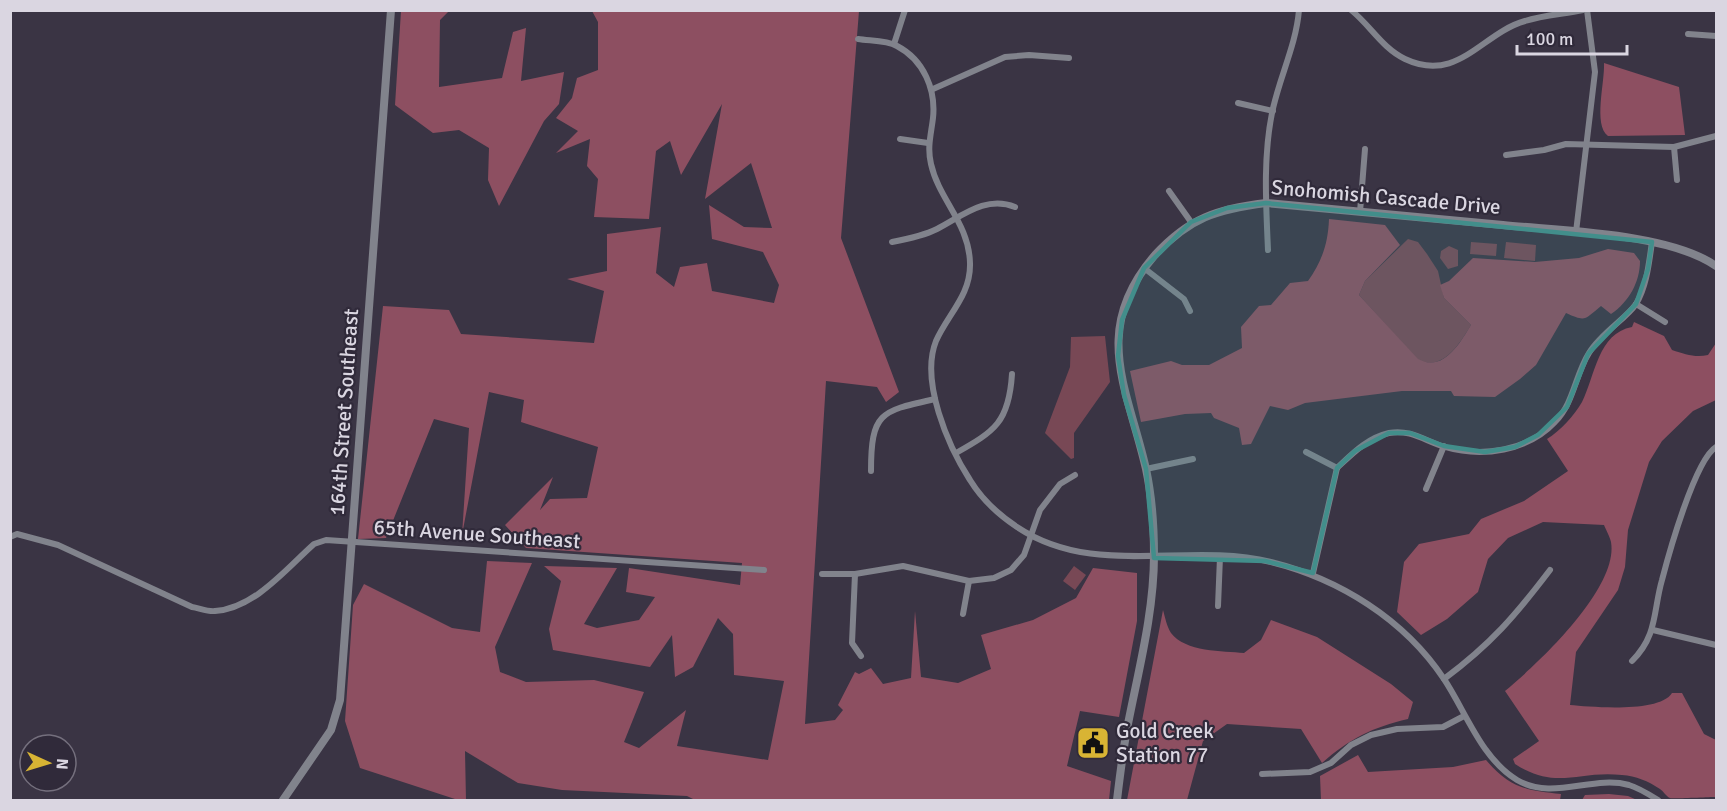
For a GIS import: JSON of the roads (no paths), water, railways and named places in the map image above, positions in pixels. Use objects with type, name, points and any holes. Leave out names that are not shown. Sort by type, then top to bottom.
[{"type":"street","name":"164th Street Southeast","points":[[283,801],[331,730],[340,700],[392,10]]},
{"type":"street","points":[[894,44],[905,10]]},
{"type":"street","points":[[1268,250],[1266,159],[1273,111],[1298,26],[1299,10]]},
{"type":"street","points":[[1351,10],[1386,47],[1404,59],[1419,64],[1441,64],[1463,59],[1523,21],[1585,10],[1595,72],[1576,232]]},
{"type":"street","points":[[1688,33],[1716,36]]},
{"type":"street","points":[[858,39],[894,44],[910,55],[933,90],[933,119],[928,143],[931,165],[937,182],[958,216],[970,264],[966,291],[936,342],[932,365],[935,399],[956,453],[970,481],[985,500],[1006,519],[1031,536],[1087,555],[1154,558],[1220,557],[1265,561],[1313,573],[1368,604],[1409,635],[1444,679],[1464,716],[1498,764],[1518,781],[1538,788],[1575,788],[1605,783],[1629,785],[1658,801]]},
{"type":"street","points":[[933,90],[1005,57],[1029,55],[1069,58]]},
{"type":"street","points":[[1238,103],[1273,111]]},
{"type":"street","points":[[1506,155],[1544,150],[1566,144],[1674,147],[1716,136]]},
{"type":"street","points":[[900,139],[928,143]]},
{"type":"street","points":[[1674,147],[1677,180]]},
{"type":"street","points":[[1360,212],[1365,149]]},
{"type":"street","points":[[1169,191],[1191,222]]},
{"type":"street","points":[[892,242],[922,235],[981,206],[1002,202],[1015,207]]},
{"type":"street","name":"Snohomish Cascade Drive","points":[[1117,801],[1124,743],[1149,625],[1154,558],[1153,518],[1146,469],[1124,395],[1118,356],[1122,320],[1132,291],[1144,268],[1171,237],[1191,222],[1227,208],[1266,203],[1576,232],[1652,242],[1687,249],[1716,266]]},
{"type":"street","points":[[1313,573],[1336,468],[1372,439],[1389,433],[1410,433],[1444,446],[1485,452],[1515,447],[1549,427],[1567,407],[1588,354],[1605,331],[1636,304],[1648,269],[1652,242]]},
{"type":"street","points":[[1144,268],[1184,299],[1191,311]]},
{"type":"street","points":[[1636,304],[1665,322]]},
{"type":"street","points":[[956,453],[989,435],[1002,417],[1011,393],[1012,374]]},
{"type":"street","points":[[871,471],[871,442],[877,422],[895,409],[935,399]]},
{"type":"street","points":[[1426,489],[1444,446]]},
{"type":"street","points":[[1632,661],[1642,651],[1653,630],[1661,581],[1687,502],[1701,465],[1714,448]]},
{"type":"street","points":[[1306,452],[1336,468]]},
{"type":"street","points":[[1146,469],[1193,459]]},
{"type":"street","points":[[822,574],[855,574],[903,566],[969,581],[994,578],[1011,570],[1024,555],[1040,510],[1060,484],[1075,475]]},
{"type":"street","name":"65th Avenue Southeast","points":[[10,537],[17,534],[58,545],[192,607],[214,611],[237,606],[257,594],[314,544],[326,540],[764,570]]},
{"type":"street","points":[[1218,606],[1220,557]]},
{"type":"street","points":[[1444,679],[1481,651],[1511,621],[1550,570]]},
{"type":"street","points":[[855,574],[852,643],[861,656]]},
{"type":"street","points":[[963,614],[969,581]]},
{"type":"street","points":[[1653,630],[1716,645]]},
{"type":"street","points":[[1262,774],[1310,772],[1331,763],[1351,745],[1371,735],[1397,729],[1443,727],[1464,716]]},
{"type":"place","name":"Gold Creek Station 77","points":[[1093,743]]}]
